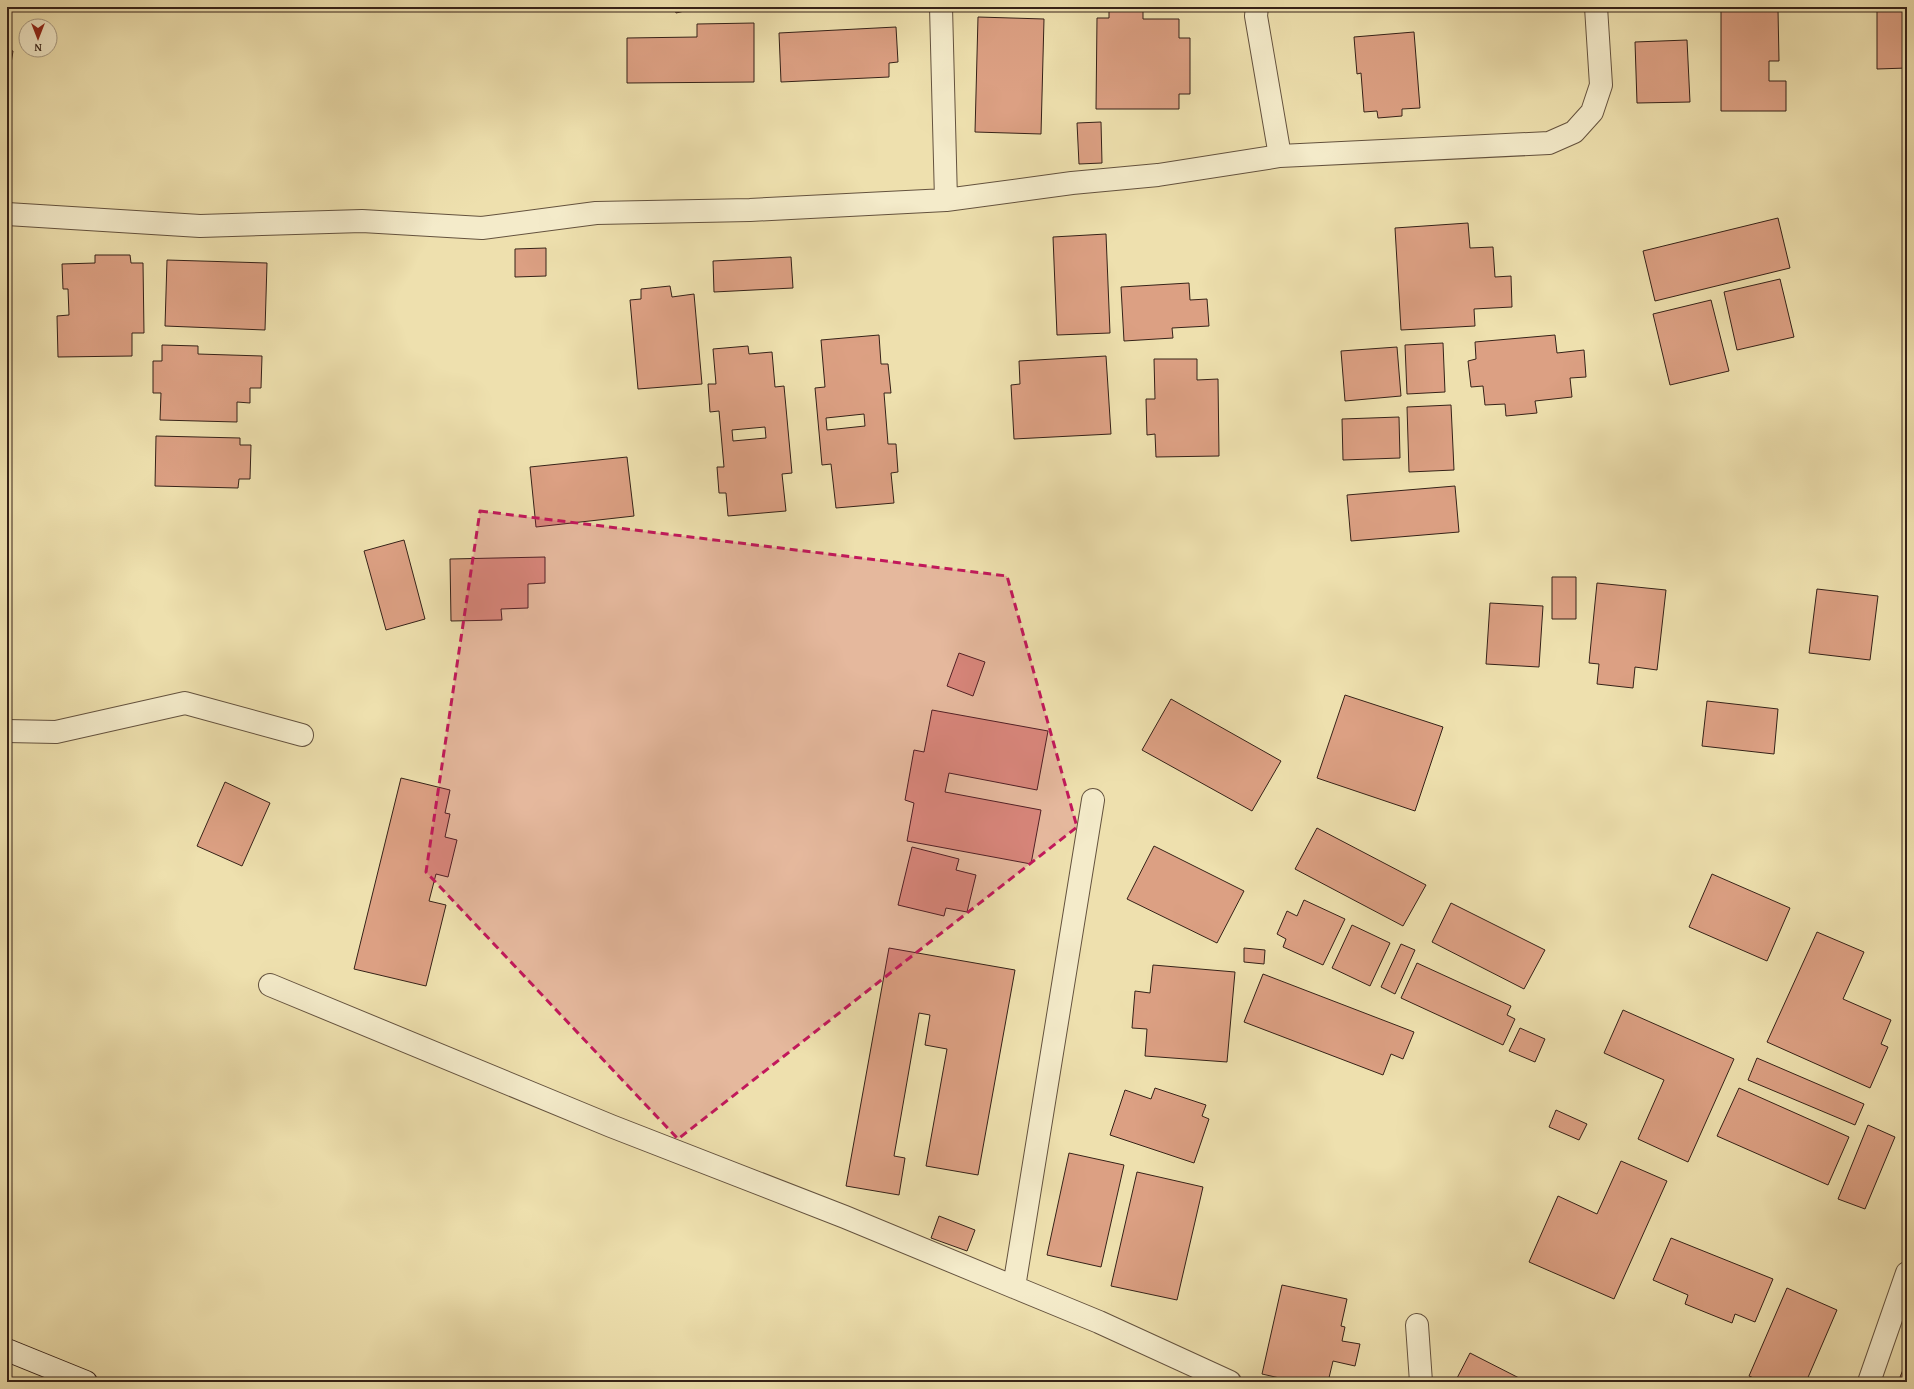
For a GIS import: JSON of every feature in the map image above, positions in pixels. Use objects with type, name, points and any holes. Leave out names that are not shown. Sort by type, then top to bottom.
[{"type":"street","points":[[941,7],[946,200]]},
{"type":"street","points":[[1257,7],[1256,16],[1280,156]]},
{"type":"street","points":[[7,214],[200,226],[362,221],[482,228],[596,213],[750,210],[946,200],[1072,183],[1158,175],[1280,156],[1549,143],[1574,132],[1592,112],[1601,85],[1596,7]]},
{"type":"street","points":[[7,731],[56,732],[185,703],[302,735]]},
{"type":"street","points":[[1014,1287],[1093,800]]},
{"type":"street","points":[[270,984],[611,1126],[845,1217],[1099,1322],[1230,1382]]},
{"type":"street","points":[[1870,1382],[1907,1273]]},
{"type":"street","points":[[1417,1325],[1421,1382]]},
{"type":"street","points":[[7,1350],[86,1382]]},
{"type":"highlighted area","points":[[480,511],[1007,576],[1077,827],[678,1139],[426,872]]},
{"type":"building","points":[[674,7],[701,7],[676,13]]},
{"type":"building","points":[[1109,7],[1143,7],[1143,19],[1179,19],[1179,38],[1190,38],[1190,94],[1179,94],[1179,109],[1096,109],[1097,18],[1109,18]]},
{"type":"building","points":[[1877,7],[1907,7],[1907,68],[1877,69]]},
{"type":"building","points":[[1721,10],[1778,10],[1779,61],[1769,61],[1769,81],[1786,81],[1786,111],[1721,111]]},
{"type":"building","points":[[978,17],[1044,19],[1041,134],[975,132]]},
{"type":"building","points":[[754,23],[754,82],[627,83],[627,38],[697,37],[697,24]]},
{"type":"building","points":[[896,27],[898,62],[889,63],[889,77],[781,82],[779,33]]},
{"type":"building","points":[[1414,32],[1420,108],[1402,109],[1402,116],[1378,118],[1377,111],[1364,112],[1361,73],[1357,74],[1354,37]]},
{"type":"building","points":[[1687,40],[1690,102],[1637,103],[1635,42]]},
{"type":"building","points":[[7,50],[13,51],[7,89]]},
{"type":"building","points":[[1101,122],[1102,163],[1079,164],[1077,123]]},
{"type":"building","points":[[1778,218],[1790,268],[1655,301],[1643,251]]},
{"type":"building","points":[[1468,223],[1470,248],[1493,247],[1495,277],[1511,276],[1512,307],[1474,309],[1475,326],[1401,330],[1395,228]]},
{"type":"building","points":[[1106,234],[1110,333],[1057,335],[1053,237]]},
{"type":"building","points":[[546,248],[546,276],[515,277],[515,249]]},
{"type":"building","points":[[95,255],[130,255],[131,263],[143,263],[144,333],[132,333],[132,356],[58,357],[57,316],[69,315],[68,289],[63,289],[62,264],[95,263]]},
{"type":"building","points":[[791,257],[793,288],[714,292],[713,261]]},
{"type":"building","points":[[167,260],[267,263],[265,330],[165,326]]},
{"type":"building","points":[[1780,279],[1794,337],[1737,350],[1724,292]]},
{"type":"building","points":[[1189,283],[1190,300],[1207,299],[1209,326],[1172,328],[1173,338],[1124,341],[1121,287]]},
{"type":"building","points":[[670,286],[672,297],[694,294],[702,384],[638,389],[630,300],[641,299],[641,289]]},
{"type":"building","points":[[1711,300],[1729,371],[1670,385],[1653,314]]},
{"type":"building","points":[[879,335],[881,364],[888,364],[891,393],[884,393],[888,444],[896,444],[898,472],[891,473],[894,503],[836,508],[831,464],[822,465],[815,388],[825,387],[821,340]],"holes":[[[864,414],[865,426],[827,430],[826,418]]]},
{"type":"building","points":[[1555,335],[1557,353],[1584,350],[1586,377],[1570,378],[1572,397],[1535,401],[1537,413],[1506,416],[1505,404],[1485,405],[1483,386],[1471,387],[1468,361],[1476,359],[1475,342]]},
{"type":"building","points":[[1443,343],[1445,392],[1407,394],[1405,345]]},
{"type":"building","points":[[162,345],[198,346],[198,354],[262,356],[261,388],[250,388],[250,403],[237,402],[237,422],[160,420],[161,393],[153,393],[153,361],[162,361]]},
{"type":"building","points":[[748,346],[749,354],[772,352],[775,387],[784,386],[792,473],[782,474],[786,511],[728,516],[726,493],[719,493],[717,467],[724,467],[719,411],[710,412],[708,384],[716,384],[713,349]],"holes":[[[765,427],[766,438],[733,441],[732,430]]]},
{"type":"building","points":[[1397,347],[1401,396],[1345,401],[1341,351]]},
{"type":"building","points":[[1106,356],[1111,434],[1014,439],[1011,385],[1020,384],[1019,361]]},
{"type":"building","points":[[1154,359],[1197,359],[1197,380],[1218,379],[1219,456],[1156,457],[1155,434],[1147,435],[1146,399],[1155,399]]},
{"type":"building","points":[[1451,405],[1454,470],[1409,472],[1407,407]]},
{"type":"building","points":[[1399,417],[1400,458],[1343,460],[1342,419]]},
{"type":"building","points":[[156,436],[240,438],[240,445],[251,445],[250,479],[239,479],[238,488],[155,486]]},
{"type":"building","points":[[627,457],[634,516],[536,527],[530,467]]},
{"type":"building","points":[[1455,486],[1459,532],[1351,541],[1347,495]]},
{"type":"building","points":[[404,540],[425,619],[386,630],[364,551]]},
{"type":"building","points":[[545,557],[545,583],[528,584],[528,608],[501,609],[502,620],[451,621],[450,559]]},
{"type":"building","points":[[1552,577],[1576,577],[1576,619],[1552,619]]},
{"type":"building","points":[[1597,583],[1666,590],[1657,670],[1635,667],[1633,688],[1597,684],[1599,664],[1589,663]]},
{"type":"building","points":[[1817,589],[1878,596],[1870,660],[1809,653]]},
{"type":"building","points":[[1490,603],[1543,606],[1539,667],[1486,664]]},
{"type":"building","points":[[959,653],[985,662],[973,696],[947,686]]},
{"type":"building","points":[[1345,695],[1443,727],[1415,811],[1317,778]]},
{"type":"building","points":[[1171,699],[1281,761],[1252,811],[1142,750]]},
{"type":"building","points":[[1707,701],[1778,709],[1774,754],[1702,746]]},
{"type":"building","points":[[932,710],[1048,731],[1037,790],[949,773],[945,792],[1041,810],[1031,864],[907,841],[914,803],[905,800],[914,750],[924,752]]},
{"type":"building","points":[[401,778],[450,790],[445,813],[450,814],[445,837],[457,840],[448,877],[436,874],[429,901],[446,905],[426,986],[354,969]]},
{"type":"building","points":[[225,782],[270,803],[242,866],[197,846]]},
{"type":"building","points":[[1317,828],[1426,885],[1403,926],[1295,869]]},
{"type":"building","points":[[1154,846],[1244,891],[1217,943],[1127,899]]},
{"type":"building","points":[[912,847],[959,859],[956,870],[976,875],[967,912],[946,908],[944,916],[898,905]]},
{"type":"building","points":[[1712,874],[1790,908],[1767,961],[1689,927]]},
{"type":"building","points":[[1304,900],[1345,919],[1323,965],[1283,947],[1286,939],[1277,934],[1287,911],[1297,916]]},
{"type":"building","points":[[1451,903],[1545,950],[1524,989],[1432,942]]},
{"type":"building","points":[[1352,925],[1390,943],[1370,986],[1332,968]]},
{"type":"building","points":[[1817,932],[1864,952],[1843,999],[1891,1020],[1881,1044],[1888,1047],[1870,1088],[1767,1042]]},
{"type":"building","points":[[1401,944],[1415,950],[1395,994],[1381,987]]},
{"type":"building","points":[[889,948],[1015,970],[978,1175],[926,1166],[947,1049],[925,1045],[930,1015],[919,1013],[894,1156],[905,1158],[899,1195],[846,1186]]},
{"type":"building","points":[[1244,948],[1265,950],[1264,964],[1244,962]]},
{"type":"building","points":[[1417,963],[1511,1006],[1507,1015],[1515,1019],[1503,1045],[1401,998]]},
{"type":"building","points":[[1153,965],[1235,972],[1227,1062],[1145,1056],[1147,1029],[1132,1028],[1135,991],[1150,993]]},
{"type":"building","points":[[1263,974],[1414,1032],[1403,1059],[1391,1054],[1383,1075],[1244,1022]]},
{"type":"building","points":[[1623,1010],[1734,1059],[1688,1162],[1638,1139],[1664,1080],[1604,1053]]},
{"type":"building","points":[[1520,1028],[1545,1039],[1535,1062],[1509,1051]]},
{"type":"building","points":[[1757,1058],[1864,1104],[1855,1125],[1748,1080]]},
{"type":"building","points":[[1155,1088],[1206,1105],[1202,1116],[1209,1119],[1194,1163],[1110,1135],[1125,1090],[1151,1099]]},
{"type":"building","points":[[1739,1088],[1849,1137],[1828,1185],[1717,1136]]},
{"type":"building","points":[[1556,1110],[1587,1124],[1579,1140],[1549,1127]]},
{"type":"building","points":[[1868,1125],[1895,1137],[1865,1209],[1838,1199]]},
{"type":"building","points":[[1069,1153],[1124,1165],[1101,1267],[1047,1255]]},
{"type":"building","points":[[1621,1161],[1667,1181],[1614,1299],[1529,1262],[1558,1196],[1597,1214]]},
{"type":"building","points":[[1137,1172],[1203,1187],[1177,1300],[1111,1286]]},
{"type":"building","points":[[939,1216],[975,1230],[967,1251],[931,1238]]},
{"type":"building","points":[[1671,1238],[1773,1279],[1755,1322],[1735,1314],[1732,1323],[1685,1304],[1688,1295],[1653,1280]]},
{"type":"building","points":[[1282,1285],[1347,1299],[1341,1326],[1345,1327],[1342,1341],[1360,1344],[1355,1366],[1333,1361],[1328,1382],[1297,1382],[1262,1374]]},
{"type":"building","points":[[1787,1288],[1837,1310],[1806,1382],[1763,1382],[1749,1376]]},
{"type":"building","points":[[1470,1353],[1523,1380],[1522,1382],[1455,1382]]},
{"type":"building","points":[[1907,1360],[1907,1382],[1898,1382]]}]
